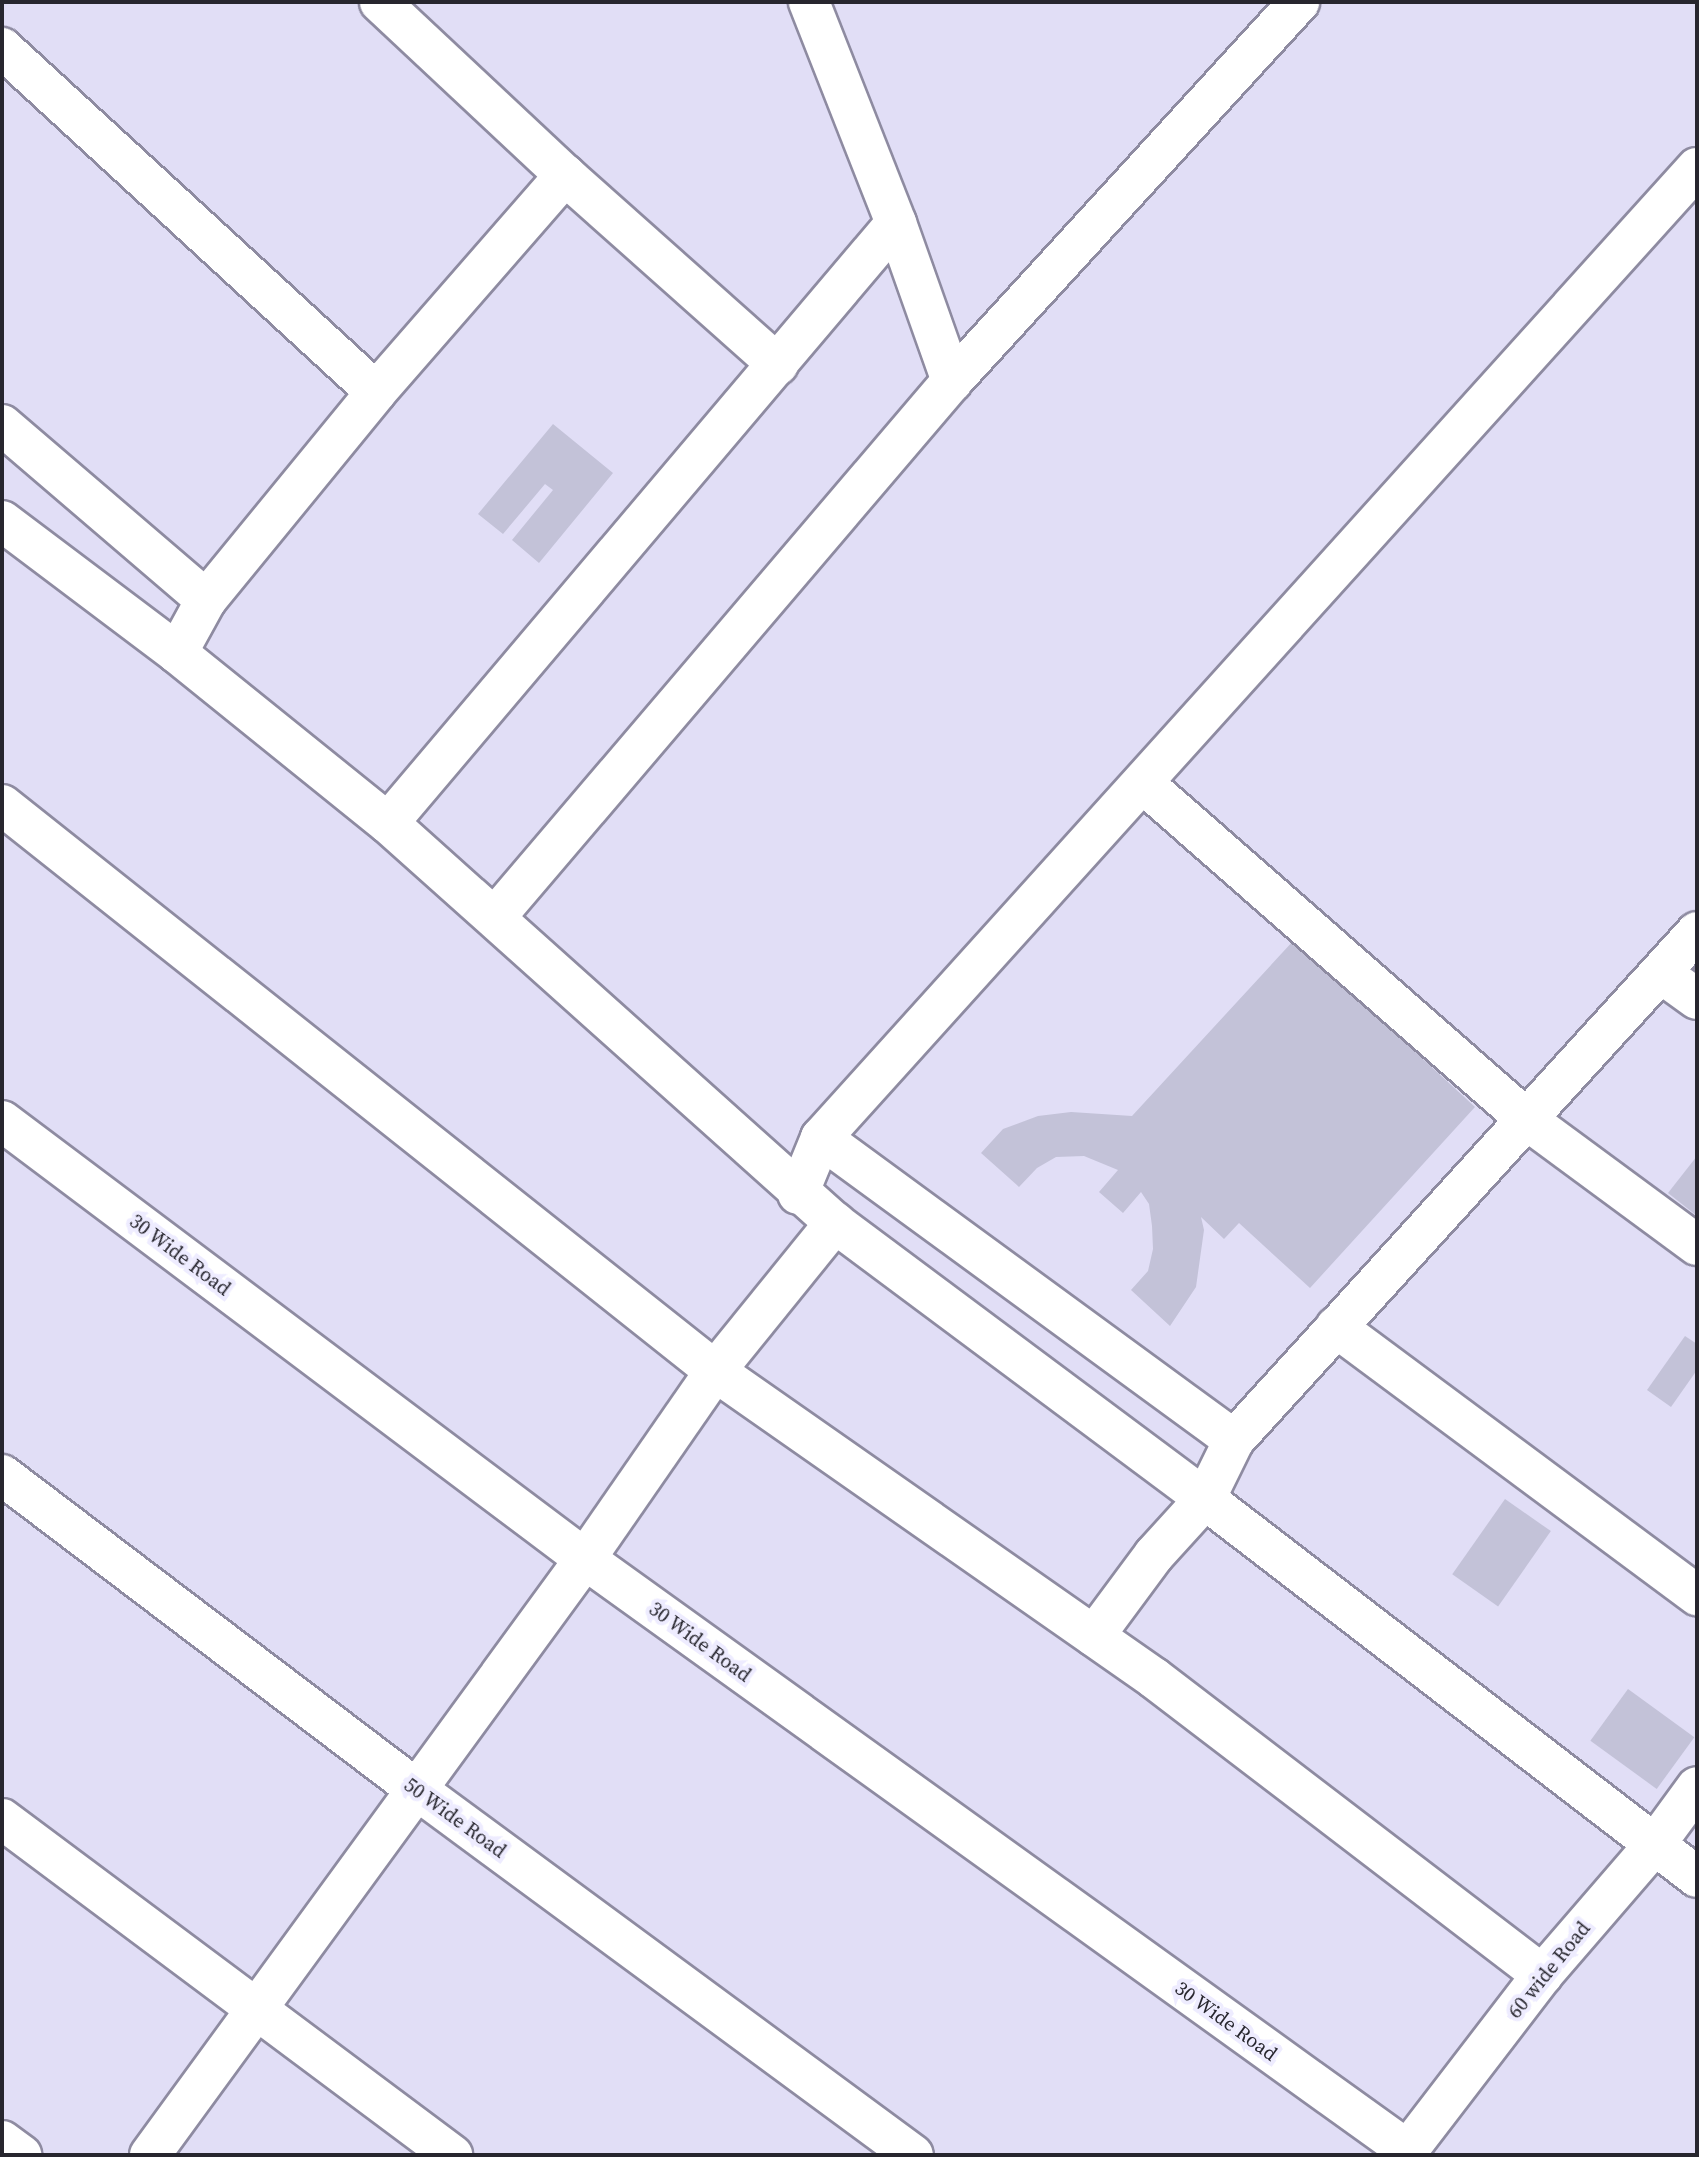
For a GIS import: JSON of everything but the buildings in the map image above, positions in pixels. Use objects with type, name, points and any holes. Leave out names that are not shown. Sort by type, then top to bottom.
[{"type":"street","points":[[380,2],[565,175],[778,365]]},
{"type":"street","points":[[809,2],[896,223],[952,381]]},
{"type":"street","points":[[496,916],[952,381],[1282,8]]},
{"type":"street","points":[[2,48],[376,392]]},
{"type":"street","points":[[798,1194],[821,1138],[1144,784],[1697,168]]},
{"type":"street","points":[[177,653],[206,600],[376,392],[565,175]]},
{"type":"street","points":[[388,823],[896,223]]},
{"type":"street","points":[[2,425],[206,600]]},
{"type":"street","points":[[2,521],[177,653],[388,823],[496,916],[798,1194],[1205,1499],[1697,1877]]},
{"type":"street","points":[[1144,784],[1526,1119],[1697,1245]]},
{"type":"street","points":[[2,805],[715,1371],[1154,1678],[1542,1975]]},
{"type":"street","points":[[1094,1636],[1154,1555],[1205,1499],[1234,1440],[1697,932]]},
{"type":"street","points":[[1661,973],[1697,999]]},
{"type":"street","name":"30 Wide Road","points":[[2,1121],[585,1559],[1406,2153]]},
{"type":"street","points":[[821,1138],[1234,1440]]},
{"type":"street","points":[[150,2155],[585,1559],[715,1371],[835,1223]]},
{"type":"street","points":[[1336,1327],[1697,1595]]},
{"type":"street","name":"50 Wide Road","points":[[2,1475],[416,1789],[913,2155]]},
{"type":"street","name":"60 wide Road","points":[[1406,2153],[1542,1975],[1656,1843],[1697,1787]]},
{"type":"street","points":[[2,1819],[452,2155]]},
{"type":"street","points":[[2,2141],[21,2155]]}]
